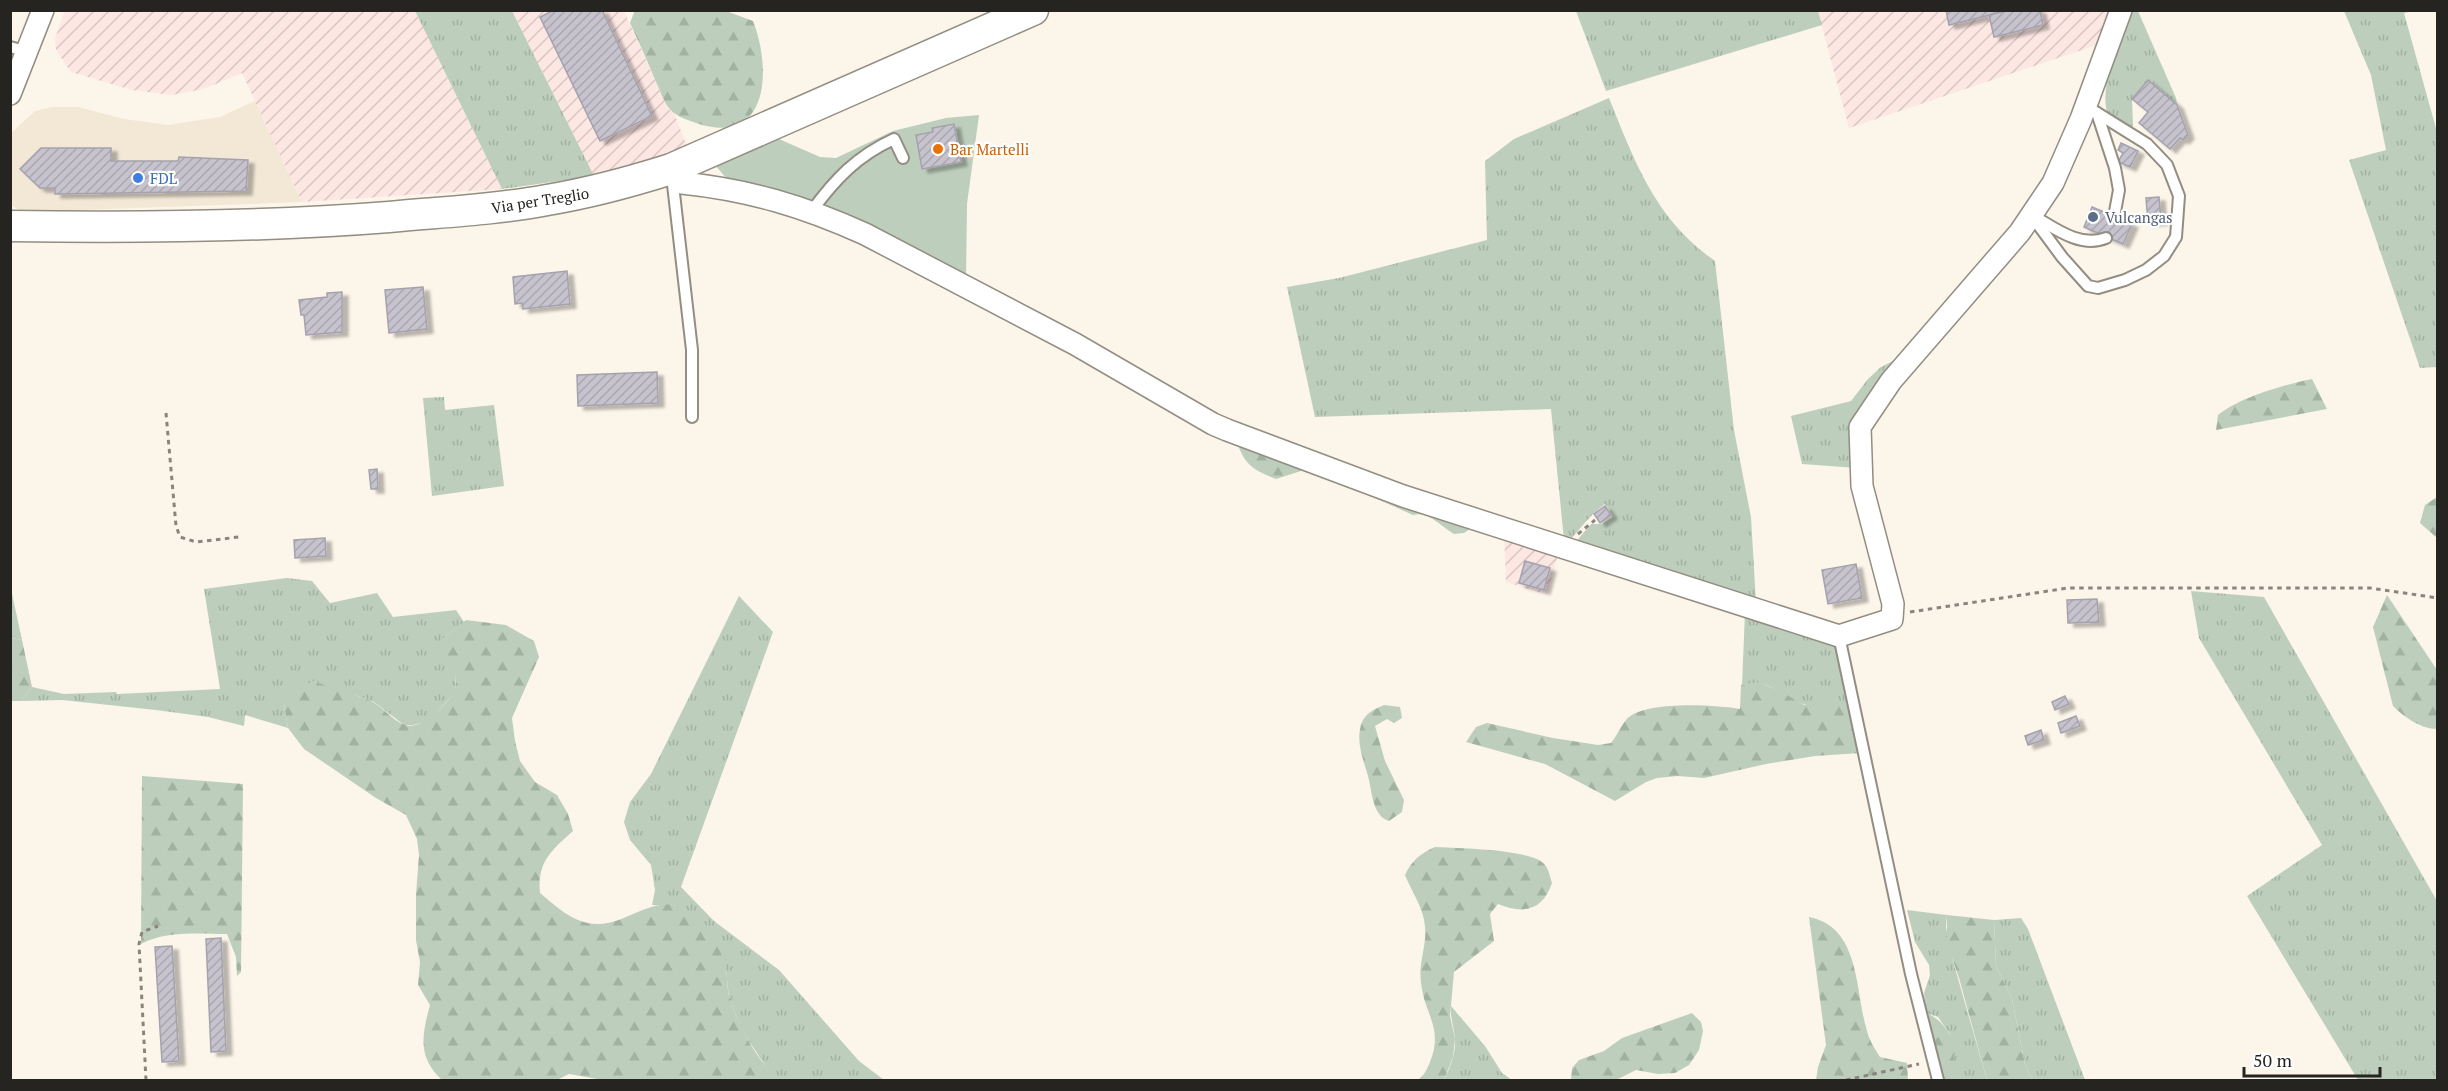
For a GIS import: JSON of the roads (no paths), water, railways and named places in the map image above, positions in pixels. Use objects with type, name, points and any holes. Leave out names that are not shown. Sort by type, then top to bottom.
[{"type":"main road","name":"Via per Treglio","points":[[15,223],[165,228],[232,226],[474,210],[546,201],[612,187],[671,169],[1033,10]]},
{"type":"street","points":[[10,94],[19,49],[43,10]]},
{"type":"street","points":[[671,169],[682,183],[751,193],[810,212],[865,234],[1075,344],[1213,424],[1403,496],[1839,636],[1892,619],[1893,604],[1862,486],[1860,427],[1891,381],[1967,295],[2054,183],[2091,109],[2121,10]]},
{"type":"lane","points":[[2031,215],[2062,257],[2088,286],[2098,288],[2125,280],[2146,270],[2164,256],[2176,237],[2179,195],[2167,165],[2147,144],[2091,109]]},
{"type":"lane","points":[[2091,109],[2115,168],[2119,190],[2114,217]]},
{"type":"lane","points":[[810,212],[830,186],[869,150],[894,138],[903,158]]},
{"type":"lane","points":[[671,169],[692,350],[692,417]]},
{"type":"lane","points":[[2031,215],[2079,240],[2091,241],[2106,238]]},
{"type":"lane","points":[[1839,636],[1911,974],[1938,1080]]},
{"type":"place","name":"Bar Martelli","points":[[938,149]]},
{"type":"place","name":"FDL","points":[[138,178]]},
{"type":"place","name":"Vulcangas","points":[[2093,217]]}]
